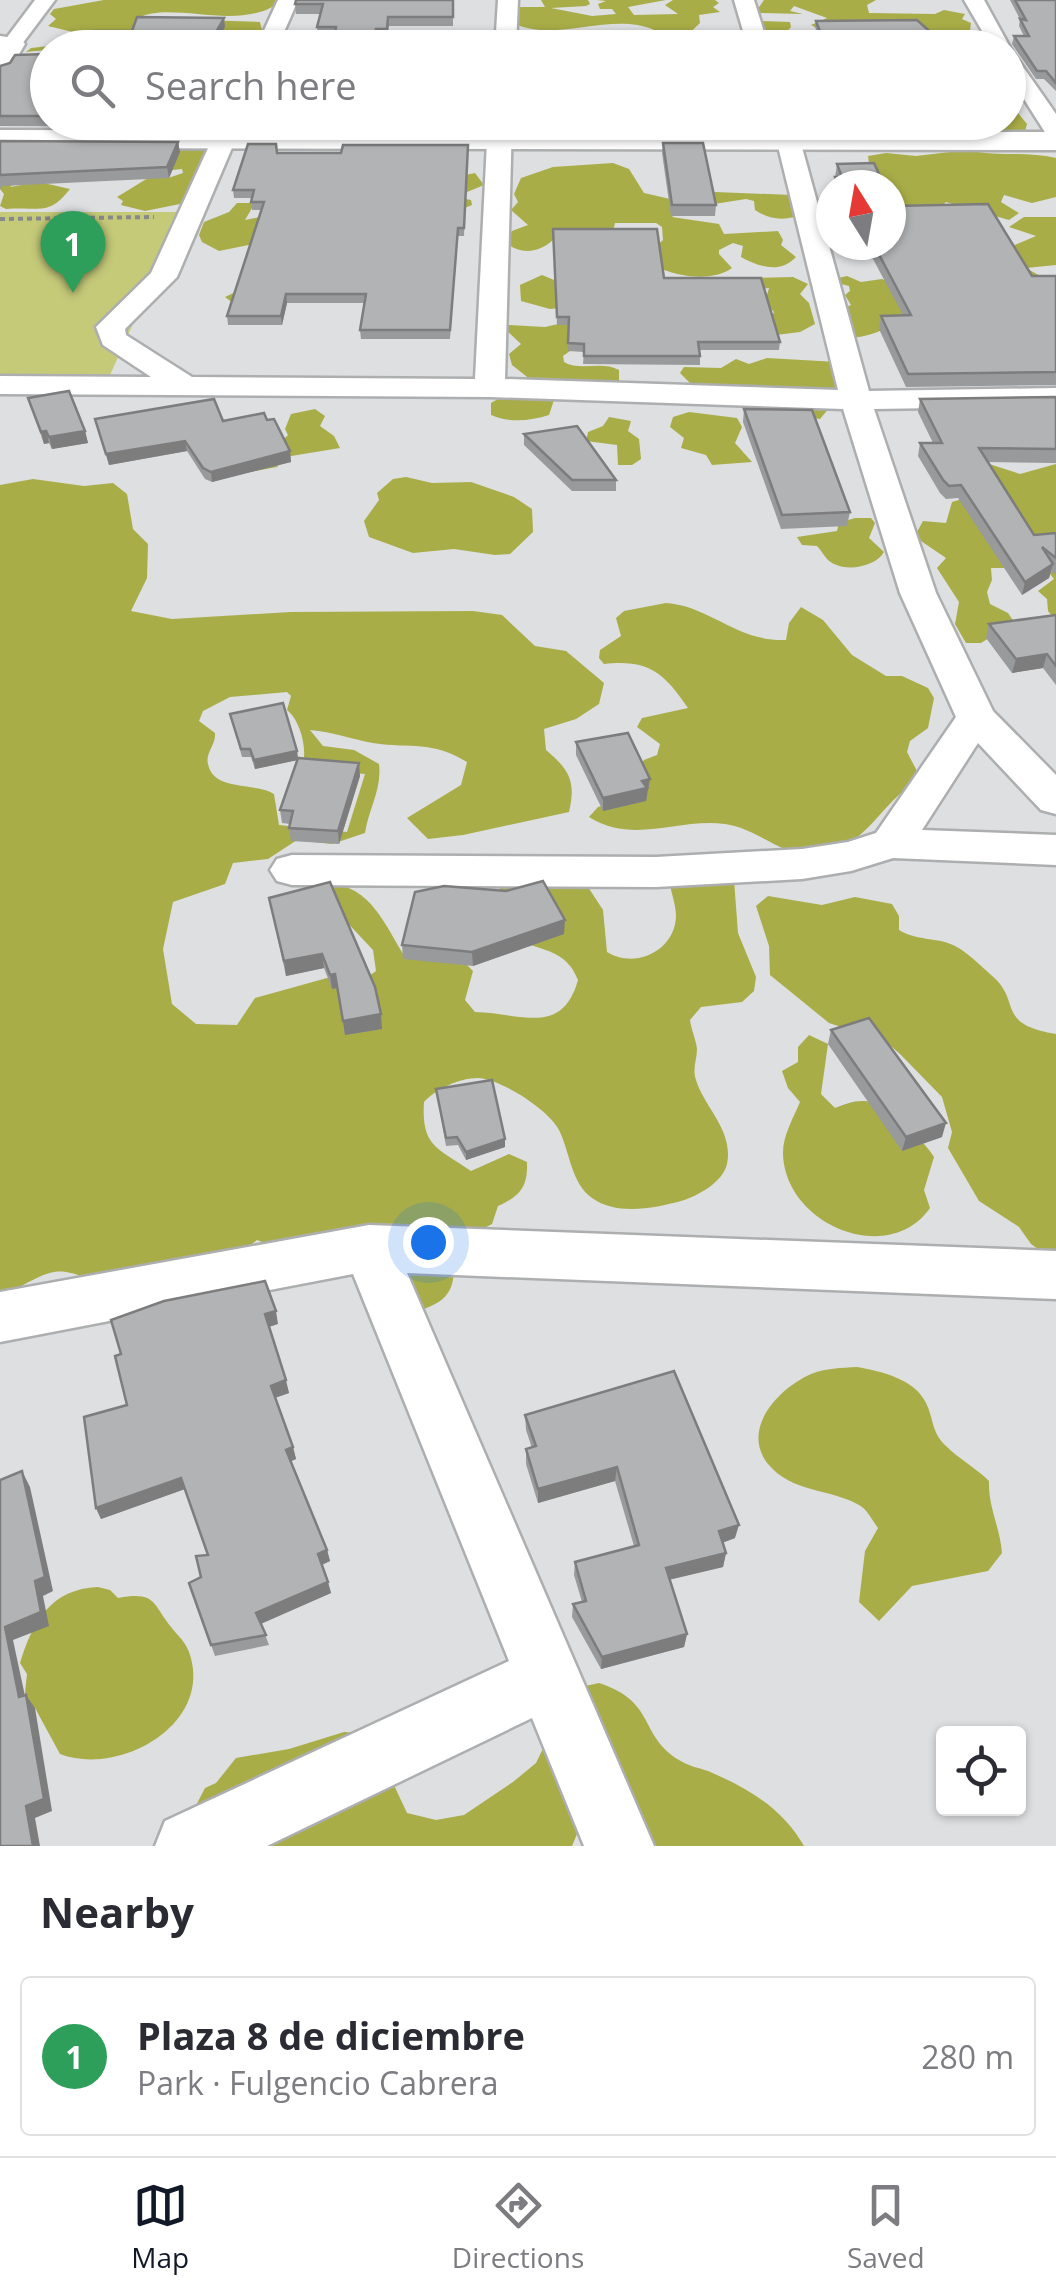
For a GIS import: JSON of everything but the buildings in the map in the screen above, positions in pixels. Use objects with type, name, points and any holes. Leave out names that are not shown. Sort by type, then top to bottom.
[{"type":"main road","points":[[1026,137],[1056,141]]},
{"type":"main road","points":[[0,139],[30,138]]},
{"type":"street","points":[[4,51],[45,0]]},
{"type":"street","points":[[274,30],[288,0]]},
{"type":"street","points":[[506,30],[508,0]]},
{"type":"street","points":[[744,0],[753,30]]},
{"type":"street","points":[[974,0],[993,30]]},
{"type":"street","points":[[1026,84],[1056,132]]},
{"type":"street","points":[[185,386],[112,339],[110,327],[163,277],[224,140]]},
{"type":"street","points":[[490,388],[500,140]]},
{"type":"street","points":[[788,140],[868,446],[918,593],[976,717],[1056,800]]},
{"type":"street","points":[[0,385],[490,388],[859,400],[1056,397]]},
{"type":"street","points":[[891,843],[976,717]]},
{"type":"street","points":[[292,870],[656,872],[802,864],[891,843],[1056,850]]},
{"type":"street","points":[[0,1317],[370,1248],[1056,1275]]},
{"type":"street","points":[[370,1248],[619,1846]]},
{"type":"street","points":[[190,1846],[548,1677]]},
{"type":"path","points":[[0,220],[160,217]]},
{"type":"green space","points":[[0,212],[183,212],[110,375],[0,374]]},
{"type":"shaded area","points":[[104,0],[283,0],[248,15],[170,12],[138,18],[260,22],[262,30],[64,30],[48,26],[56,19],[50,14],[54,9]]},
{"type":"shaded area","points":[[541,0],[588,0],[590,4],[586,6],[551,8],[592,16],[616,14],[612,9],[600,9],[598,4],[606,1],[597,0],[666,0],[628,7],[634,15],[678,14],[665,5],[673,0],[715,0],[719,3],[713,7],[720,12],[699,15],[700,23],[693,30],[654,30],[618,24],[542,30],[508,20],[520,7],[545,7]]},
{"type":"shaded area","points":[[764,0],[876,0],[867,5],[869,13],[935,14],[944,10],[965,14],[962,19],[971,23],[970,30],[821,30],[811,25],[827,18],[794,6],[790,11],[803,14],[757,10]]},
{"type":"shaded area","points":[[762,21],[790,22],[791,27],[758,30]]},
{"type":"shaded area","points":[[188,146],[213,149],[185,203],[145,211],[121,205],[123,201],[117,197],[148,178],[183,173],[182,169],[163,171],[173,150]]},
{"type":"shaded area","points":[[967,150],[1056,158],[1056,197],[1032,203],[1004,195],[1001,202],[1019,213],[1009,220],[946,202],[942,206],[906,207],[906,170],[870,170],[868,156]]},
{"type":"shaded area","points":[[613,163],[629,169],[644,193],[679,201],[715,192],[792,195],[797,216],[791,218],[765,215],[755,210],[754,201],[746,199],[682,209],[672,217],[719,224],[724,234],[778,231],[783,240],[781,245],[796,257],[783,266],[762,266],[741,257],[743,246],[733,243],[719,250],[732,268],[705,276],[675,273],[657,267],[653,249],[663,240],[662,227],[656,223],[615,223],[613,231],[557,236],[530,251],[516,249],[503,240],[512,231],[528,225],[511,210],[518,202],[514,194],[521,178],[553,167]]},
{"type":"shaded area","points":[[0,170],[13,184],[10,187],[39,182],[70,189],[49,207],[6,209],[0,206],[4,194],[0,189]]},
{"type":"shaded area","points":[[475,173],[484,185],[455,197],[471,200],[472,205],[233,303],[225,297],[242,289],[263,242],[219,251],[202,242],[199,235],[204,222],[229,212],[237,203],[255,203],[245,220]]},
{"type":"shaded area","points":[[1024,217],[1056,217],[1056,265],[1026,268],[1056,285],[930,262],[1010,247],[1036,236],[1009,227]]},
{"type":"shaded area","points":[[542,275],[559,282],[793,277],[808,284],[800,294],[809,303],[815,324],[800,332],[776,335],[768,322],[774,312],[765,302],[769,288],[550,309],[521,301],[520,285]]},
{"type":"shaded area","points":[[847,276],[861,282],[882,279],[931,299],[882,330],[849,338],[842,309],[851,305],[845,295],[849,286],[837,283],[838,278]]},
{"type":"shaded area","points":[[578,324],[570,351],[563,356],[564,362],[612,367],[619,370],[619,382],[555,397],[549,415],[542,417],[512,420],[491,415],[491,403],[531,380],[512,365],[509,354],[521,344],[506,330],[509,325],[545,327]]},
{"type":"shaded area","points":[[767,358],[837,362],[841,367],[834,379],[843,391],[820,419],[756,411],[760,392],[752,388],[737,385],[696,389],[680,373],[684,367],[721,368],[736,359],[749,364]]},
{"type":"shaded area","points":[[315,409],[325,416],[320,426],[334,436],[340,448],[285,457],[277,467],[250,472],[288,435],[285,429],[291,414]]},
{"type":"shaded area","points":[[689,412],[737,418],[742,427],[735,443],[752,462],[712,465],[706,455],[681,448],[684,438],[670,427],[673,417]]},
{"type":"shaded area","points":[[609,417],[631,421],[628,431],[639,439],[641,459],[632,465],[618,465],[617,445],[586,441],[588,432],[603,426]]},
{"type":"shaded area","points":[[983,462],[1020,474],[1056,464],[1056,621],[1048,611],[1047,599],[1038,591],[1054,579],[1037,557],[1006,568],[991,568],[987,592],[990,604],[1008,613],[1014,622],[981,643],[966,643],[955,624],[959,602],[937,568],[946,558],[921,541],[917,532],[923,521],[946,523],[952,502],[962,499]]},
{"type":"shaded area","points":[[406,477],[432,483],[471,482],[514,497],[532,509],[533,532],[510,554],[495,555],[454,549],[413,553],[369,537],[364,521],[379,500],[377,493],[393,479]]},
{"type":"shaded area","points":[[33,479],[84,486],[113,483],[127,494],[133,529],[148,544],[147,578],[131,611],[172,619],[290,612],[473,611],[502,615],[535,646],[566,651],[604,683],[599,704],[576,719],[544,729],[546,750],[569,777],[569,812],[463,835],[428,839],[407,818],[461,785],[467,762],[432,748],[373,743],[310,730],[323,746],[354,750],[379,764],[379,782],[365,833],[332,844],[297,840],[268,859],[233,863],[225,884],[173,902],[163,949],[172,1004],[196,1024],[237,1025],[255,998],[327,978],[369,976],[376,971],[373,950],[342,917],[328,883],[343,886],[366,899],[405,957],[462,960],[473,971],[465,1000],[475,1012],[538,1018],[562,1009],[578,980],[563,959],[524,943],[497,893],[505,882],[588,887],[603,910],[607,952],[629,959],[661,948],[674,929],[676,916],[669,878],[734,880],[738,933],[756,977],[754,991],[742,1002],[701,1007],[690,1020],[697,1049],[696,1080],[722,1130],[728,1152],[725,1171],[715,1182],[688,1199],[660,1206],[624,1209],[602,1204],[580,1184],[554,1122],[499,1084],[471,1078],[448,1085],[424,1102],[429,1138],[471,1171],[509,1154],[527,1162],[526,1178],[517,1194],[498,1206],[492,1224],[452,1245],[453,1282],[436,1304],[410,1313],[361,1262],[277,1248],[257,1240],[240,1254],[114,1291],[78,1275],[56,1272],[0,1297],[0,485]],"holes":[[[287,692],[291,696],[287,710],[302,738],[301,769],[365,774],[347,832],[279,825],[274,794],[227,783],[212,773],[207,760],[215,733],[199,721],[203,711],[230,697]]]},
{"type":"shaded area","points":[[871,518],[875,523],[869,538],[884,552],[866,565],[834,564],[817,546],[802,545],[797,537],[837,531],[839,523]]},
{"type":"shaded area","points":[[666,603],[696,610],[753,635],[786,640],[789,623],[801,607],[823,620],[852,655],[886,676],[902,676],[928,688],[934,698],[928,728],[910,741],[907,752],[918,773],[915,783],[853,840],[841,848],[812,855],[786,850],[725,824],[639,830],[606,825],[589,817],[598,807],[648,792],[637,770],[644,760],[657,755],[660,744],[637,727],[642,718],[688,708],[654,671],[633,664],[604,664],[599,658],[600,650],[621,636],[616,618],[624,611]]},
{"type":"shaded area","points":[[768,896],[822,905],[855,897],[892,904],[899,916],[899,930],[963,951],[1000,985],[1017,1018],[1037,1030],[1056,1034],[1056,1262],[1031,1244],[1019,1227],[979,1201],[948,1148],[952,1132],[942,1097],[900,1054],[885,1041],[829,1023],[770,975],[769,946],[756,906]]},
{"type":"shaded area","points":[[809,1035],[828,1044],[821,1094],[835,1108],[859,1101],[882,1107],[934,1157],[924,1190],[930,1208],[912,1226],[889,1235],[865,1236],[841,1230],[800,1200],[788,1178],[783,1146],[800,1102],[788,1088],[782,1071],[798,1062],[798,1047]]},
{"type":"shaded area","points":[[857,1367],[886,1374],[914,1388],[926,1403],[941,1441],[989,1481],[1002,1553],[988,1571],[912,1586],[879,1621],[859,1602],[865,1551],[878,1528],[859,1505],[799,1485],[778,1473],[760,1451],[758,1437],[767,1411],[799,1380],[822,1371]]},
{"type":"shaded area","points":[[98,1587],[110,1590],[118,1598],[140,1596],[152,1601],[187,1648],[193,1678],[188,1702],[175,1722],[156,1739],[109,1758],[84,1759],[60,1754],[35,1708],[24,1702],[27,1674],[20,1663],[46,1610],[68,1594]]},
{"type":"shaded area","points":[[599,1683],[617,1691],[639,1709],[666,1750],[682,1762],[723,1778],[763,1801],[804,1846],[623,1846],[605,1828],[577,1834],[572,1846],[175,1846],[205,1788],[216,1783],[236,1758],[289,1749],[344,1732],[370,1734],[407,1813],[436,1820],[464,1815],[536,1763],[572,1689]]},
{"type":"place","name":"Plaza 8 de diciembre","points":[[73,293]]}]
